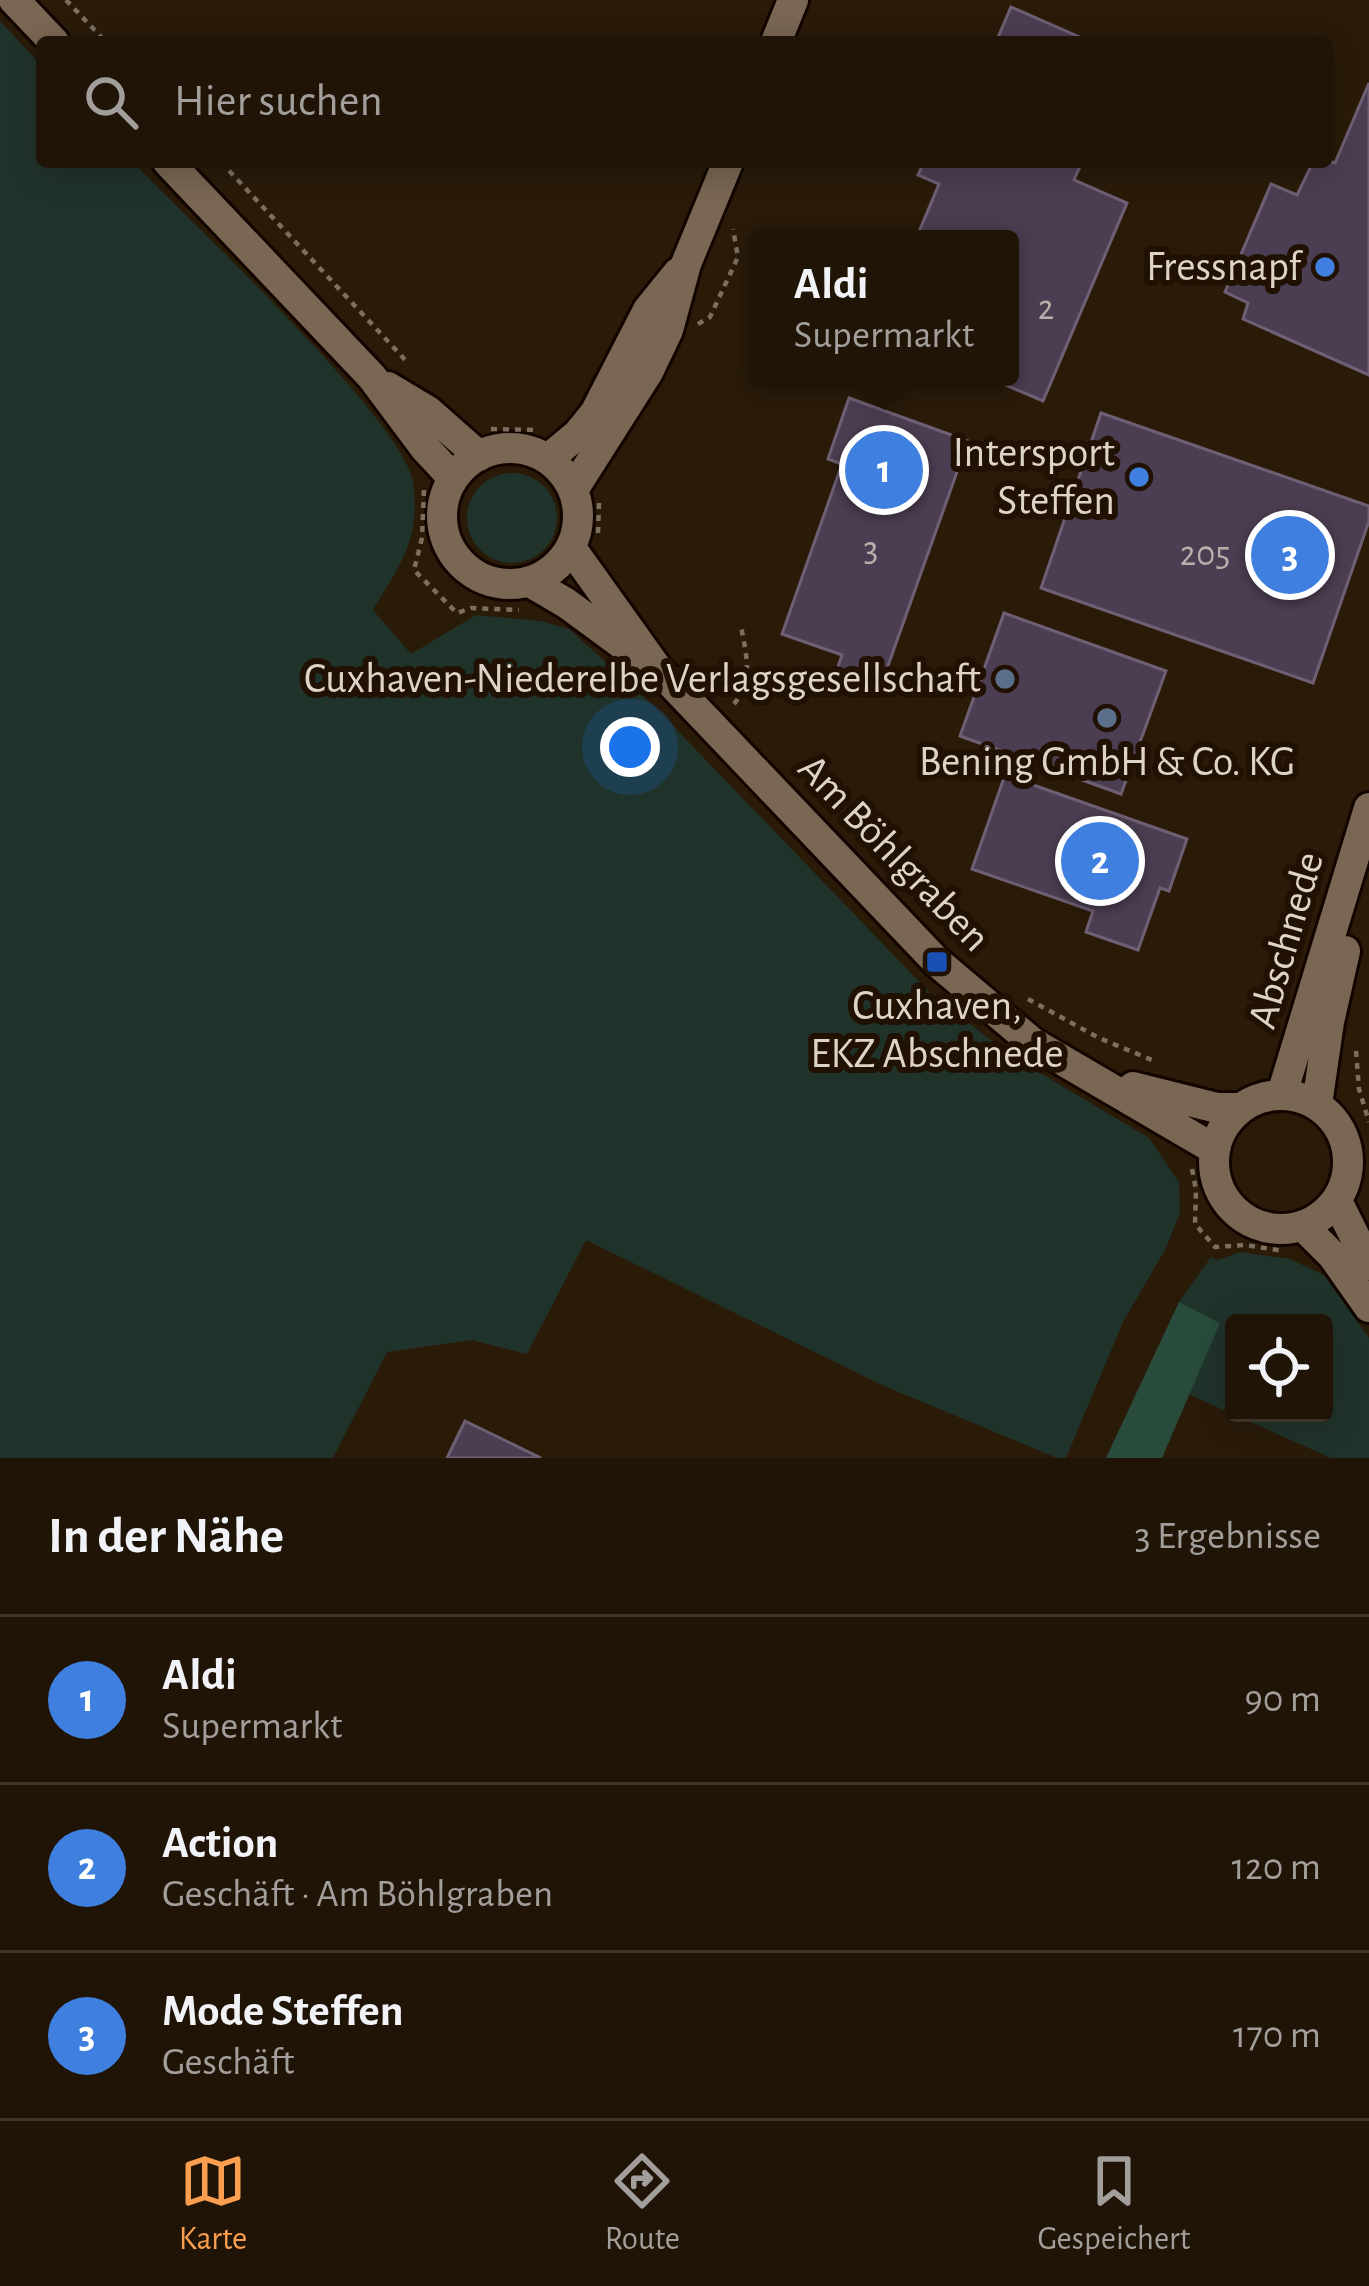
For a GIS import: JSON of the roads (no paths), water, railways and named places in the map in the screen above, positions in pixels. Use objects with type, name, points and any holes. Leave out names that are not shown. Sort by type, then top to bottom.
[{"type":"street","points":[[14,0],[48,36]]},
{"type":"street","points":[[778,36],[793,0]]},
{"type":"street","points":[[174,168],[372,377],[438,479],[446,540],[458,561],[480,578],[535,596],[585,541],[579,517],[586,491],[668,330],[686,264],[726,168]]},
{"type":"street","points":[[548,459],[595,412],[648,310],[686,264]]},
{"type":"street","points":[[372,377],[428,411],[479,456]]},
{"type":"street","points":[[438,479],[479,456],[502,448],[524,449],[548,459],[586,491]]},
{"type":"street","name":"Am Böhlgraben","points":[[585,541],[656,667],[937,962],[1033,1042],[1092,1076],[1202,1154]]},
{"type":"street","name":"Am Böhlgraben","points":[[535,596],[656,667]]},
{"type":"street","name":"Abschnede","points":[[1282,1094],[1369,808]]},
{"type":"street","name":"Abschnede","points":[[1317,1104],[1334,1001],[1369,870]]},
{"type":"street","name":"Am Böhlgraben","points":[[1092,1076],[1217,1108],[1240,1108]]},
{"type":"street","points":[[1296,1239],[1337,1201],[1349,1159],[1334,1119],[1317,1104],[1282,1094],[1240,1108],[1202,1154],[1218,1187],[1243,1218],[1282,1230],[1296,1239],[1334,1256],[1369,1307]]},
{"type":"street","points":[[1337,1201],[1369,1264]]},
{"type":"place","name":"Fressnapf","points":[[1325,267]]},
{"type":"place","name":"Aldi","points":[[884,470]]},
{"type":"place","name":"Intersport Steffen","points":[[1139,477]]},
{"type":"place","name":"Mode Steffen","points":[[1290,555]]},
{"type":"place","name":"Cuxhaven-Niederelbe Verlagsgesellschaft","points":[[1005,679]]},
{"type":"place","name":"Bening GmbH & Co. KG","points":[[1107,718]]},
{"type":"place","name":"Action","points":[[1100,861]]},
{"type":"place","name":"Cuxhaven, EKZ Abschnede","points":[[937,962]]}]
